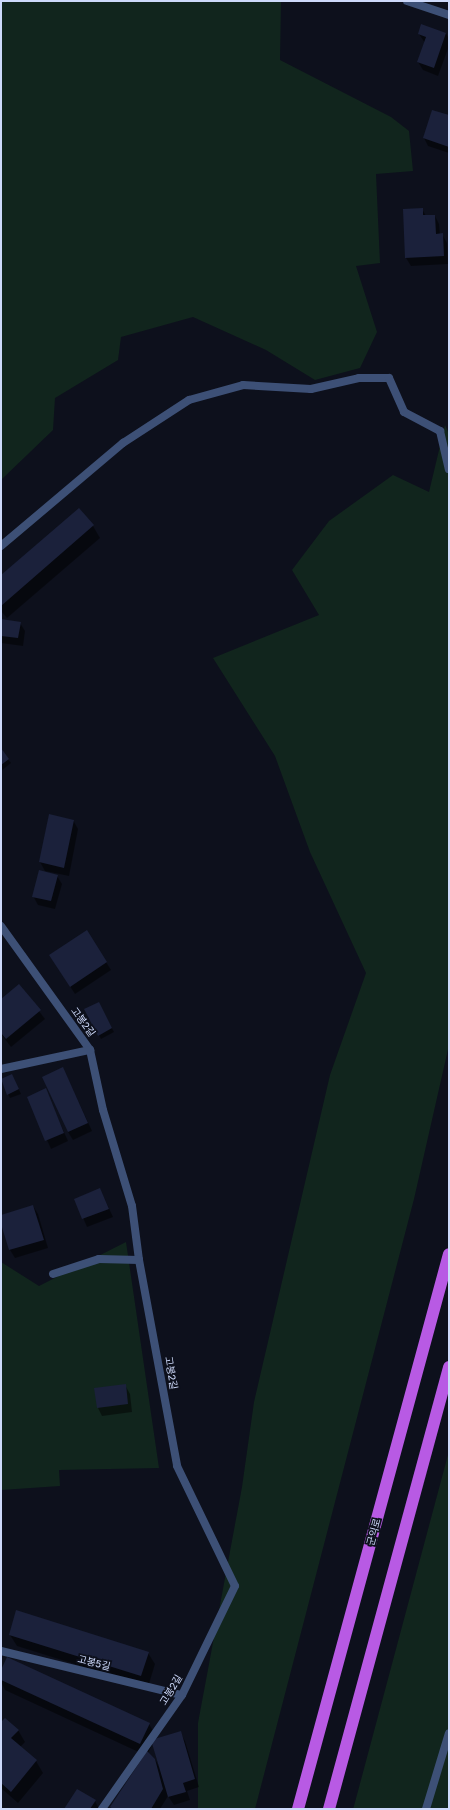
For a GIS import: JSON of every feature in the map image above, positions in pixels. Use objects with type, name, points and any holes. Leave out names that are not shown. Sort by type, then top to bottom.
[{"type":"highway","name":"군익로","points":[[298,1809],[449,1254]]},
{"type":"highway","points":[[329,1809],[449,1367]]},
{"type":"street","points":[[407,1],[449,15]]},
{"type":"street","points":[[1,546],[123,443],[189,400],[243,385],[311,389],[359,378],[389,378],[404,412],[440,431],[449,469]]},
{"type":"street","name":"고봉2길","points":[[1,926],[90,1050],[103,1110],[132,1206],[140,1260],[177,1466],[235,1586],[182,1695],[102,1809]]},
{"type":"street","points":[[1,1069],[90,1050]]},
{"type":"street","points":[[53,1274],[99,1259],[140,1260]]},
{"type":"street","name":"고봉5길","points":[[1,1651],[182,1695]]},
{"type":"street","points":[[426,1809],[449,1733]]},
{"type":"green space","points":[[1,1],[281,1],[280,60],[391,117],[409,131],[413,171],[376,174],[380,263],[356,266],[377,332],[360,368],[315,380],[266,350],[193,317],[121,337],[118,360],[55,398],[53,430],[1,480]]},
{"type":"green space","points":[[445,425],[449,434],[449,1045],[414,1199],[255,1809],[198,1809],[198,1723],[242,1487],[254,1402],[330,1075],[366,973],[310,852],[275,756],[213,658],[319,615],[292,570],[329,521],[393,475],[429,492]]},
{"type":"green space","points":[[126,1242],[159,1468],[59,1470],[60,1486],[1,1490],[1,1262],[39,1286]]},
{"type":"green space","points":[[449,1451],[449,1809],[353,1809],[354,1806]]},
{"type":"building","points":[[421,24],[446,33],[434,68],[417,62],[426,37],[418,34]]},
{"type":"building","points":[[432,110],[449,115],[449,147],[423,138]]},
{"type":"building","points":[[423,208],[423,215],[435,215],[436,234],[443,233],[444,256],[405,258],[403,209]]},
{"type":"building","points":[[79,508],[94,525],[1,606],[1,575]]},
{"type":"building","points":[[1,619],[21,622],[18,638],[1,636]]},
{"type":"building","points":[[1,748],[9,759],[1,765]]},
{"type":"building","points":[[49,814],[74,820],[64,868],[39,862]]},
{"type":"building","points":[[39,870],[58,875],[51,901],[32,897]]},
{"type":"building","points":[[87,930],[107,962],[70,987],[49,955]]},
{"type":"building","points":[[19,984],[41,1010],[6,1039],[1,1033],[1,999]]},
{"type":"building","points":[[99,1002],[112,1028],[98,1036],[84,1009]]},
{"type":"building","points":[[63,1067],[88,1123],[68,1132],[42,1077]]},
{"type":"building","points":[[12,1074],[19,1089],[7,1095],[1,1079]]},
{"type":"building","points":[[46,1088],[64,1133],[45,1141],[27,1097]]},
{"type":"building","points":[[100,1188],[109,1209],[82,1219],[74,1199]]},
{"type":"building","points":[[33,1205],[44,1240],[9,1250],[1,1224],[1,1215]]},
{"type":"building","points":[[126,1384],[128,1404],[97,1408],[94,1388]]},
{"type":"building","points":[[16,1610],[149,1652],[141,1676],[9,1635]]},
{"type":"building","points":[[7,1657],[150,1723],[140,1744],[1,1680],[1,1670]]},
{"type":"building","points":[[5,1718],[19,1730],[11,1738],[37,1760],[11,1792],[1,1783],[1,1722]]},
{"type":"building","points":[[181,1731],[195,1779],[183,1783],[186,1792],[168,1797],[151,1740]]},
{"type":"building","points":[[147,1751],[155,1759],[163,1789],[151,1809],[113,1809],[110,1807]]},
{"type":"building","points":[[77,1789],[96,1800],[90,1809],[64,1809]]}]
